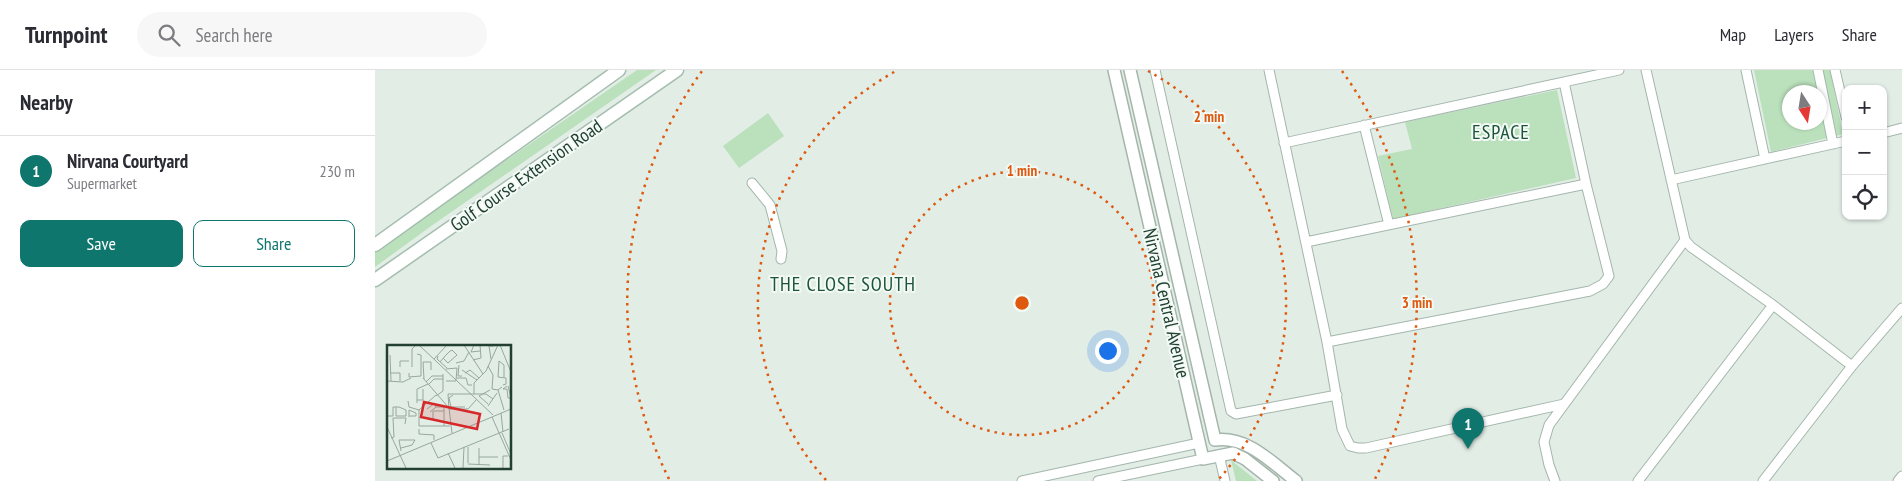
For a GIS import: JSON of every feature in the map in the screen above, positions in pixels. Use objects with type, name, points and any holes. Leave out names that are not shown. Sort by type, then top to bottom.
[{"type":"main road","name":"Golf Course Extension Road","points":[[375,245],[619,70]]},
{"type":"main road","name":"Golf Course Extension Road","points":[[375,280],[677,70]]},
{"type":"street","name":"Nirvana Central Avenue","points":[[1115,70],[1203,459]]},
{"type":"street","name":"Nirvana Central Avenue","points":[[1130,70],[1219,455]]},
{"type":"street","points":[[1155,70],[1231,412],[1237,414],[1337,395]]},
{"type":"street","points":[[1269,70],[1327,342],[1344,434],[1350,446],[1358,448],[1564,404]]},
{"type":"street","points":[[1284,143],[1619,70]]},
{"type":"street","points":[[1646,70],[1685,240],[1691,247],[1773,305],[1852,366]]},
{"type":"street","points":[[1746,70],[1765,159]]},
{"type":"street","points":[[1818,70],[1833,144]]},
{"type":"street","points":[[1835,70],[1842,101]]},
{"type":"street","points":[[1327,342],[1590,291],[1603,284],[1609,276],[1586,184],[1564,82]]},
{"type":"street","points":[[1364,125],[1389,225]]},
{"type":"street","points":[[1887,132],[1902,128]]},
{"type":"street","points":[[1671,180],[1842,142]]},
{"type":"street","points":[[753,183],[769,205],[781,251],[781,259]]},
{"type":"street","points":[[1305,242],[1586,184]]},
{"type":"street","points":[[1555,481],[1544,442],[1549,425],[1685,240]]},
{"type":"street","points":[[1638,481],[1773,305]]},
{"type":"street","points":[[1763,481],[1852,366],[1902,308]]},
{"type":"street","points":[[1022,481],[1199,443],[1232,439],[1255,449],[1296,481]]},
{"type":"street","points":[[1098,481],[1233,453],[1245,459],[1273,481]]},
{"type":"street","points":[[1219,455],[1225,481]]},
{"type":"street","points":[[1898,481],[1902,476]]},
{"type":"green space","points":[[637,70],[656,70],[375,267],[375,251]]},
{"type":"green space","points":[[1754,70],[1830,70],[1842,134],[1771,152]]},
{"type":"green space","points":[[1557,90],[1576,178],[1393,219],[1378,156],[1412,149],[1405,122]]},
{"type":"green space","points":[[768,113],[784,136],[739,168],[723,146]]},
{"type":"green space","points":[[1231,460],[1257,481],[1236,481]]},
{"type":"place","name":"Nirvana Courtyard","points":[[1468,449]]},
{"type":"district","name":"ESPACE","points":[[1501,132]]},
{"type":"district","name":"THE CLOSE SOUTH","points":[[843,284]]}]
